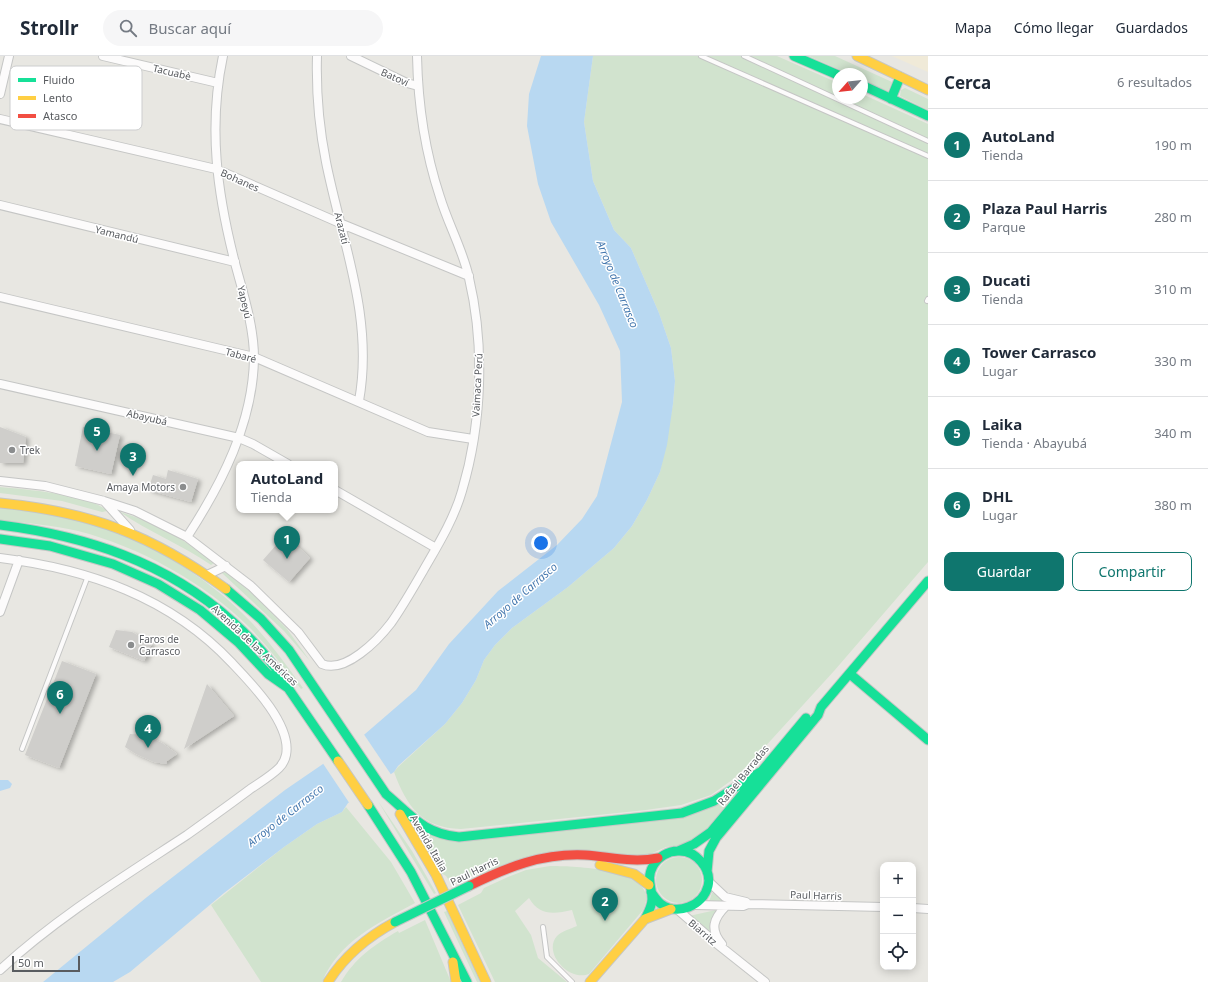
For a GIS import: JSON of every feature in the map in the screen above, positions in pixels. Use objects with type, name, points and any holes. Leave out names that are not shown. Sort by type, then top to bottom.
[{"type":"main road","points":[[794,56],[832,72]]},
{"type":"main road","points":[[857,56],[928,90]]},
{"type":"main road","points":[[891,99],[900,77]]},
{"type":"main road","points":[[868,88],[928,116]]},
{"type":"main road","name":"Avenida de las Américas","points":[[0,502],[41,506],[66,511],[106,523],[133,533],[176,555],[226,589],[275,633],[303,669],[339,723]]},
{"type":"main road","points":[[0,525],[45,531],[106,547],[138,560],[176,579],[215,606],[253,641],[278,669],[288,688]]},
{"type":"main road","name":"Avenida de las Américas","points":[[0,539],[50,546],[91,557],[134,572],[186,600],[217,623],[238,642],[268,674],[288,688],[321,735],[411,872],[454,954]]},
{"type":"main road","name":"Rafael Barradas","points":[[696,905],[704,894],[708,881],[707,860],[712,844],[818,715],[820,708],[928,581]]},
{"type":"main road","points":[[850,674],[928,740]]},
{"type":"main road","name":"Rafael Barradas","points":[[658,858],[664,854],[678,851],[694,844],[711,832],[813,710],[820,708]]},
{"type":"main road","name":"Avenida Italia","points":[[339,723],[386,794],[430,866],[455,914],[486,982]]},
{"type":"main road","points":[[386,794],[398,804],[414,822],[427,830],[442,835],[458,837],[682,813],[711,804],[727,795],[760,772]]},
{"type":"main road","points":[[678,851],[685,851],[699,859],[707,872]]},
{"type":"main road","name":"Paul Harris","points":[[328,982],[341,961],[357,946],[376,933],[398,924],[470,888],[512,865],[556,855],[583,855],[635,862],[658,858]]},
{"type":"main road","points":[[590,982],[645,919],[652,900],[650,870],[658,858]]},
{"type":"main road","name":"Paul Harris","points":[[470,888],[521,868],[557,862],[593,863],[622,870],[634,874],[650,888]]},
{"type":"main road","points":[[650,888],[659,903],[675,909]]},
{"type":"main road","points":[[645,919],[675,909],[696,905]]},
{"type":"main road","name":"Paul Harris","points":[[334,982],[347,963],[362,949],[398,924]]},
{"type":"main road","points":[[454,954],[452,966],[456,982]]},
{"type":"main road","points":[[454,954],[467,982]]},
{"type":"street","points":[[0,94],[9,56]]},
{"type":"street","name":"Tacuabè","points":[[103,56],[218,83]]},
{"type":"street","name":"Yapeyú","points":[[187,537],[218,488],[239,438],[248,407],[254,357],[250,326],[216,169],[215,148],[218,83],[224,56]]},
{"type":"street","name":"Arazatí","points":[[317,56],[316,79],[322,140],[342,224],[362,323],[364,360],[363,382],[359,401]]},
{"type":"street","name":"Batoví","points":[[351,56],[407,83],[418,86]]},
{"type":"street","name":"Vaimaca Perú","points":[[226,566],[274,608],[298,632],[316,660],[328,667],[337,666],[368,648],[385,630],[400,610],[436,548],[462,491],[473,439],[478,402],[480,370],[474,306],[469,276],[432,172],[426,147],[418,86],[417,56]]},
{"type":"street","name":"Bohanes","points":[[0,119],[10,121]]},
{"type":"street","name":"Bohanes","points":[[48,130],[216,169],[342,224],[469,276]]},
{"type":"street","name":"Yamandú","points":[[0,205],[235,262]]},
{"type":"street","name":"Tabaré","points":[[0,297],[254,357],[428,432],[473,439]]},
{"type":"street","name":"Abayubá","points":[[0,384],[239,438],[282,461]]},
{"type":"street","points":[[0,482],[45,486],[104,501],[135,511],[187,537],[226,566],[207,576]]},
{"type":"street","points":[[338,492],[436,548]]},
{"type":"street","points":[[104,501],[133,533]]},
{"type":"street","points":[[0,558],[56,566],[88,575],[115,585],[162,607],[186,622],[224,654],[244,675],[280,722],[285,733],[286,744],[286,755],[279,768],[215,816],[96,896],[24,947],[0,970]]},
{"type":"street","points":[[0,612],[19,560]]},
{"type":"street","name":"Paul Harris","points":[[708,881],[725,897],[748,904],[880,907]]},
{"type":"street","name":"Paul Harris","points":[[696,905],[743,906],[748,904]]},
{"type":"street","name":"Biarritz","points":[[726,906],[717,915],[713,926],[717,938],[729,952]]},
{"type":"street","points":[[916,908],[928,908]]},
{"type":"street","name":"Biarritz","points":[[675,909],[716,944],[729,952],[765,982]]},
{"type":"lane","points":[[701,56],[928,156]]},
{"type":"lane","points":[[744,56],[928,141]]},
{"type":"lane","points":[[22,749],[88,575]]},
{"type":"lane","points":[[543,927],[547,957],[572,982]]},
{"type":"green space","points":[[593,56],[777,56],[832,80],[832,104],[868,104],[868,97],[928,124],[928,562],[834,671],[752,761],[732,780],[711,795],[681,805],[646,810],[461,829],[447,828],[426,820],[418,813],[404,796],[394,772],[445,724],[462,703],[476,680],[484,660],[495,645],[512,628],[568,587],[614,548],[632,526],[647,500],[660,472],[673,404],[675,381],[671,348],[659,313],[631,248],[614,230],[593,181],[584,122]]},
{"type":"green space","points":[[809,56],[835,56],[861,68],[836,68]]},
{"type":"green space","points":[[868,71],[892,82],[888,91],[868,83]]},
{"type":"green space","points":[[905,88],[928,99],[928,110],[900,96],[901,90]]},
{"type":"green space","points":[[0,487],[40,491],[73,497],[99,505],[107,511],[102,512],[62,501],[0,493]]},
{"type":"green space","points":[[0,508],[54,514],[96,525],[146,545],[170,558],[215,589],[235,606],[266,639],[303,688],[301,689],[276,657],[249,627],[212,596],[170,568],[124,546],[78,531],[0,520]]},
{"type":"green space","points":[[120,512],[158,526],[181,539],[214,563],[211,565]]},
{"type":"green space","points":[[226,572],[251,592],[287,629],[310,661],[284,631],[222,573]]},
{"type":"green space","points":[[735,796],[714,825],[683,845],[666,847],[639,859],[574,851],[478,876],[476,874],[452,885],[446,876],[441,873],[415,828],[425,833],[572,830]]},
{"type":"green space","points":[[378,801],[412,851],[436,893],[434,894]]},
{"type":"green space","points":[[346,807],[391,862],[415,903],[374,926],[349,944],[338,955],[322,982],[261,982],[211,905],[284,847],[317,824],[342,812]]},
{"type":"green space","points":[[675,857],[683,857],[692,861],[698,867],[702,880],[698,893],[692,899],[683,903],[675,903],[666,899],[660,893],[656,884],[656,876],[660,867],[666,861]]},
{"type":"green space","points":[[550,866],[604,870],[632,879],[641,886],[646,895],[643,910],[589,974],[582,975],[574,974],[560,964],[553,950],[553,943],[559,934],[577,926],[572,910],[553,913],[542,911],[533,904],[529,898],[515,911],[531,935],[538,958],[567,982],[495,982],[458,905],[481,893],[484,888],[508,877],[526,870]]},
{"type":"green space","points":[[713,893],[731,902],[709,902]]},
{"type":"green space","points":[[716,910],[710,922],[711,935],[689,916]]},
{"type":"green space","points":[[447,911],[480,982],[477,982],[444,912]]},
{"type":"green space","points":[[425,920],[451,982],[341,982],[352,966],[373,947],[398,931],[399,933]]},
{"type":"sand","points":[[892,56],[928,56],[928,72]]},
{"type":"water","name":"Arroyo de Carrasco","points":[[541,56],[593,56],[584,122],[593,181],[614,230],[631,248],[659,313],[671,348],[675,381],[667,445],[660,472],[647,500],[632,526],[614,548],[568,587],[512,628],[495,645],[484,660],[476,680],[462,703],[445,724],[398,766],[394,772],[348,803],[342,812],[317,824],[284,847],[224,893],[130,972],[113,982],[43,982],[147,897],[285,790],[358,740],[416,690],[449,644],[498,591],[557,545],[582,519],[597,496],[622,402],[620,351],[599,305],[551,222],[538,184],[527,126],[529,94]]},
{"type":"water","points":[[0,780],[8,780],[12,784],[10,788],[0,791]]},
{"type":"pier","points":[[363,733],[392,776],[350,804],[322,762]]},
{"type":"building","name":"Trek","points":[[0,427],[26,437],[23,463],[0,463]]},
{"type":"building","points":[[83,427],[120,435],[111,474],[75,466]]},
{"type":"building","points":[[168,470],[198,479],[191,502],[148,490],[153,475],[166,479]]},
{"type":"building","points":[[285,535],[310,558],[289,582],[263,560]]},
{"type":"building","name":"Faros de Carrasco","points":[[116,630],[132,632],[152,644],[144,661],[109,647]]},
{"type":"building","points":[[62,661],[96,674],[59,768],[25,755]]},
{"type":"building","points":[[207,684],[234,716],[184,749]]},
{"type":"building","points":[[130,734],[145,735],[162,743],[177,754],[167,761],[166,764],[154,762],[125,747]]},
{"type":"traffic: fast","points":[[794,56],[832,72]]},
{"type":"traffic: fast","points":[[891,99],[900,77]]},
{"type":"traffic: fast","points":[[868,88],[928,116]]},
{"type":"traffic: fast","points":[[0,525],[63,536],[94,545],[124,555],[180,583],[207,600],[248,636],[270,661],[288,688]]},
{"type":"traffic: fast","points":[[0,539],[50,546],[113,564],[158,584],[200,610],[238,642],[268,674],[288,688],[338,761]]},
{"type":"traffic: fast","points":[[707,872],[709,851],[716,838],[818,715],[821,707],[928,581]]},
{"type":"traffic: fast","points":[[226,589],[261,619],[289,650],[386,794]]},
{"type":"traffic: fast","points":[[850,674],[928,740]]},
{"type":"traffic: fast","points":[[678,851],[694,844],[711,832],[806,718]]},
{"type":"traffic: fast","points":[[386,794],[427,828],[436,832],[459,837],[682,813],[714,801],[760,772]]},
{"type":"traffic: fast","points":[[368,805],[411,872],[467,982]]},
{"type":"traffic: fast","points":[[645,919],[652,902],[652,895],[651,890],[650,882],[651,870],[660,857],[671,852],[685,852],[696,857],[708,873],[709,880],[705,893],[701,899],[689,907],[682,909],[667,907],[660,903],[654,897],[652,894],[651,892]]},
{"type":"traffic: fast","points":[[395,922],[469,886]]},
{"type":"traffic: slow","points":[[857,56],[928,90]]},
{"type":"traffic: slow","points":[[0,503],[64,513],[120,529],[146,540],[172,554],[199,570],[226,589]]},
{"type":"traffic: slow","points":[[338,761],[368,805]]},
{"type":"traffic: slow","points":[[400,814],[436,875],[486,982]]},
{"type":"traffic: slow","points":[[600,865],[634,874],[649,885]]},
{"type":"traffic: slow","points":[[590,982],[645,919],[671,909]]},
{"type":"traffic: slow","points":[[328,982],[349,955],[366,940],[395,922]]},
{"type":"traffic: slow","points":[[453,962],[456,982]]},
{"type":"traffic: jam","points":[[469,886],[511,867],[554,856],[585,855],[640,860],[658,858]]},
{"type":"place","name":"Trek","points":[[12,450]]},
{"type":"place","name":"Laika","points":[[97,451]]},
{"type":"place","name":"Ducati","points":[[133,476]]},
{"type":"place","name":"Amaya Motors","points":[[183,487]]},
{"type":"place","name":"AutoLand","points":[[287,559]]},
{"type":"place","name":"Faros de Carrasco","points":[[131,645]]},
{"type":"place","name":"DHL","points":[[60,714]]},
{"type":"place","name":"Tower Carrasco","points":[[148,748]]},
{"type":"place","name":"Plaza Paul Harris","points":[[605,921]]}]
